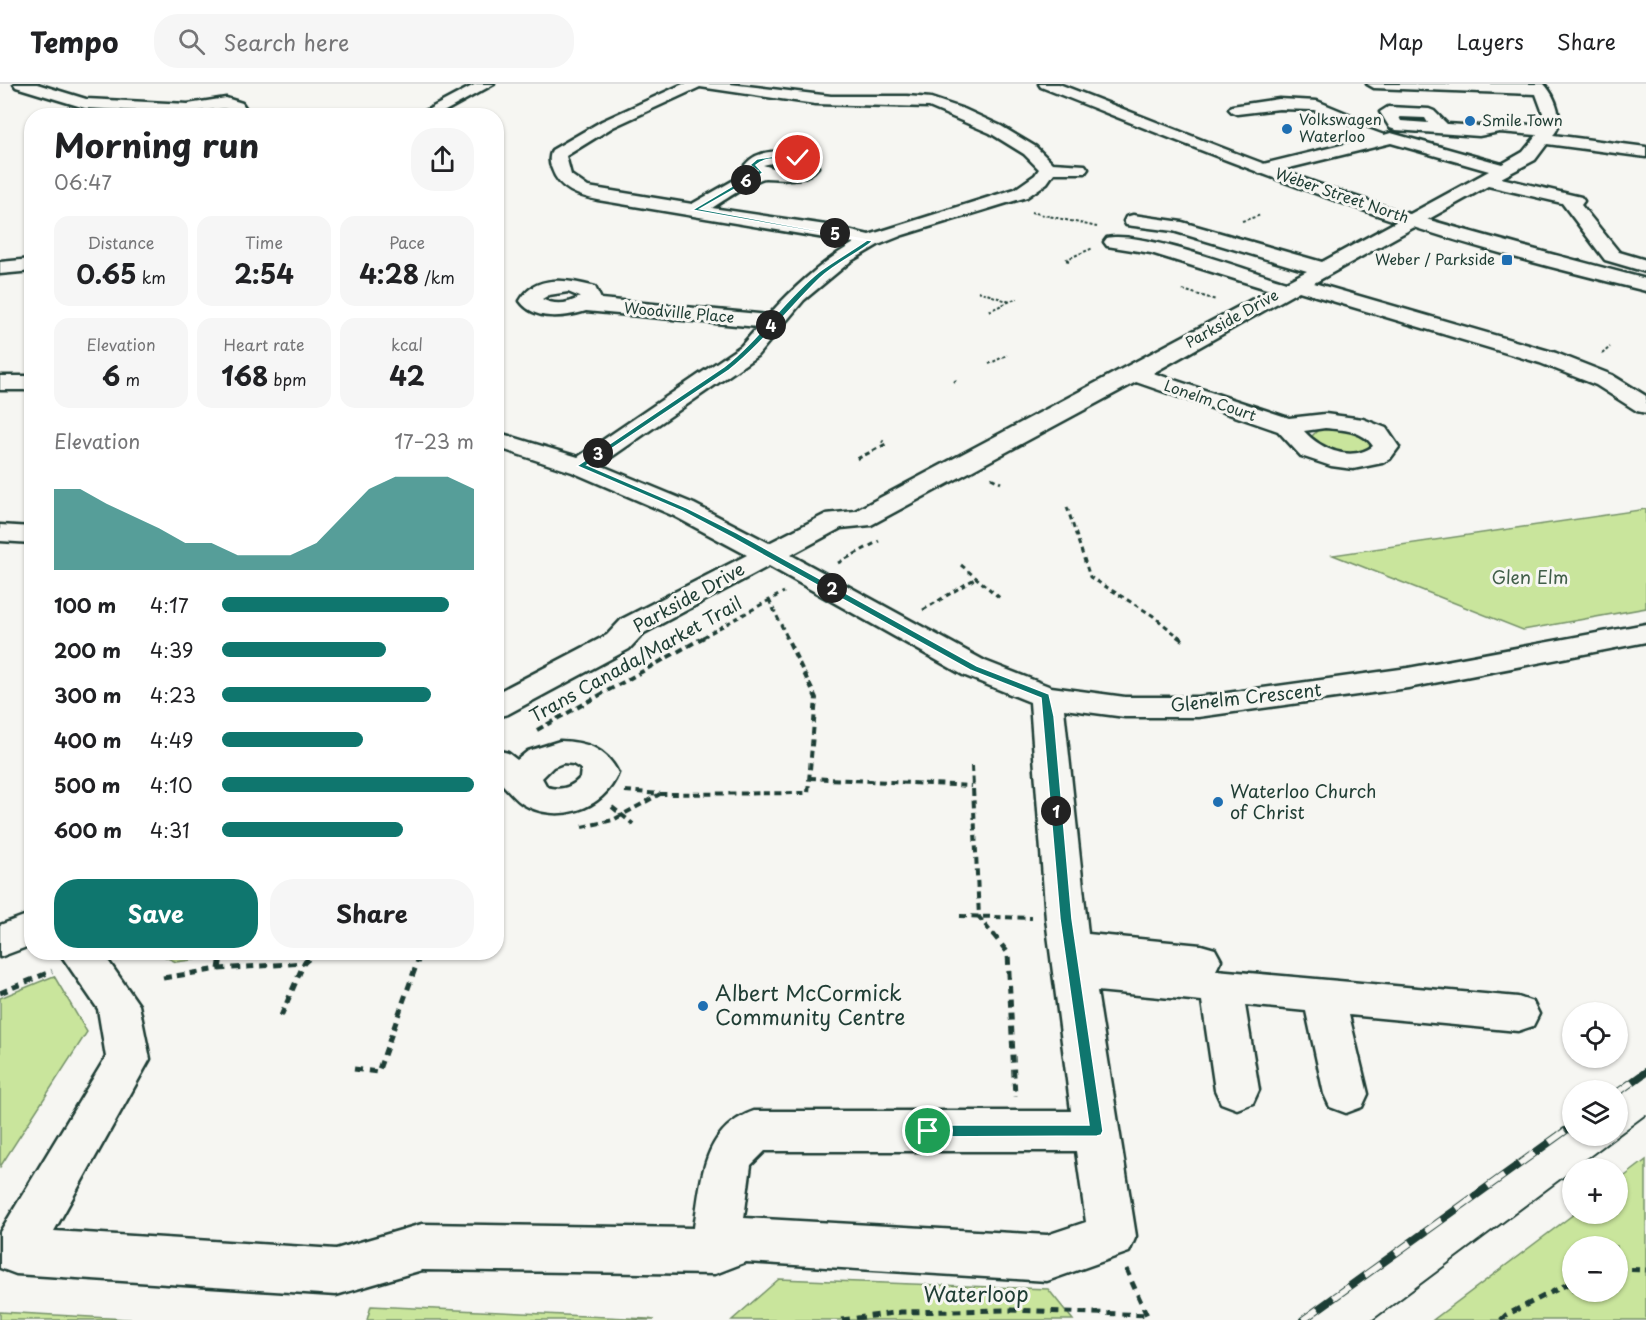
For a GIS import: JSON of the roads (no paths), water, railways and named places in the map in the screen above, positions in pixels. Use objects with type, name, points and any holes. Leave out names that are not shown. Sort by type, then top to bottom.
[{"type":"street","points":[[21,84],[85,103],[135,108]]},
{"type":"street","points":[[439,108],[487,84]]},
{"type":"street","points":[[695,84],[645,105],[575,142],[558,154],[558,167],[568,184],[583,192],[871,241]]},
{"type":"street","points":[[704,84],[819,100],[910,101],[936,104],[1012,138],[1043,159],[1048,168]]},
{"type":"street","name":"Weber Street North","points":[[1046,84],[1265,169],[1412,221],[1529,255],[1646,285]]},
{"type":"street","points":[[1374,84],[1540,87],[1548,100],[1552,115],[1546,135]]},
{"type":"street","points":[[206,108],[213,104],[228,104],[238,108]]},
{"type":"street","points":[[1237,109],[1279,104],[1317,106],[1357,123],[1357,130],[1382,140]]},
{"type":"street","points":[[1443,129],[1479,131],[1499,127],[1606,146],[1624,141],[1646,146]]},
{"type":"street","name":"Parkside Drive","points":[[504,703],[618,642],[653,637],[783,570],[818,556],[865,530],[861,519],[1134,374],[1529,156],[1546,135]]},
{"type":"street","points":[[1265,169],[1391,138],[1504,170]]},
{"type":"street","points":[[1624,141],[1646,152]]},
{"type":"street","points":[[1048,168],[1079,169]]},
{"type":"street","points":[[581,466],[727,369],[749,351],[821,274],[871,241],[896,231],[1021,193],[1041,178],[1048,168]]},
{"type":"street","points":[[695,210],[761,172]]},
{"type":"street","points":[[1485,180],[1575,201],[1571,204],[1612,256],[1646,266]]},
{"type":"street","points":[[557,200],[583,192]]},
{"type":"street","points":[[1133,221],[1175,226],[1323,269]]},
{"type":"street","points":[[1114,242],[1154,248],[1548,358],[1604,380],[1646,406]]},
{"type":"street","points":[[0,268],[24,266]]},
{"type":"street","name":"Woodville Place","points":[[583,304],[774,322]]},
{"type":"street","name":"Lonelm Court","points":[[1134,374],[1287,426]]},
{"type":"street","points":[[0,383],[24,383]]},
{"type":"street","name":"Glenelm Crescent","points":[[504,442],[581,466],[684,510],[783,570],[974,668],[1045,696],[1125,707],[1198,707],[1408,678],[1646,633]]},
{"type":"street","points":[[0,533],[24,534]]},
{"type":"street","points":[[85,960],[118,1005],[128,1059],[16,1251],[336,1272],[422,1246],[715,1251],[746,1240],[1047,1258],[1112,1236],[1070,947],[1049,716],[1045,696]]},
{"type":"street","points":[[504,767],[524,782],[527,790],[535,796],[557,801],[576,797],[591,789],[600,773],[597,766],[583,755],[560,752],[538,760],[525,775],[524,782]]},
{"type":"street","points":[[0,942],[24,932]]},
{"type":"street","points":[[1070,947],[1324,997],[1518,1014]]},
{"type":"street","points":[[1211,974],[1237,1090]]},
{"type":"street","points":[[1324,997],[1346,1094]]},
{"type":"street","points":[[715,1251],[729,1157],[754,1131],[1097,1131]]},
{"type":"tram line","points":[[1588,1158],[1646,1115]]},
{"type":"tram line","points":[[1373,1320],[1562,1178]]},
{"type":"railway","points":[[1628,1085],[1646,1072]]},
{"type":"railway","points":[[1303,1320],[1562,1133]]},
{"type":"place","name":"Smile Town","points":[[1470,121]]},
{"type":"place","name":"Volkswagen Waterloo","points":[[1287,129]]},
{"type":"place","name":"Weber / Parkside","points":[[1507,260]]},
{"type":"place","name":"Waterloo Church of Christ","points":[[1218,802]]},
{"type":"place","name":"Albert McCormick Community Centre","points":[[703,1006]]},
{"type":"park label","name":"Glen Elm","points":[[1530,578]]}]
